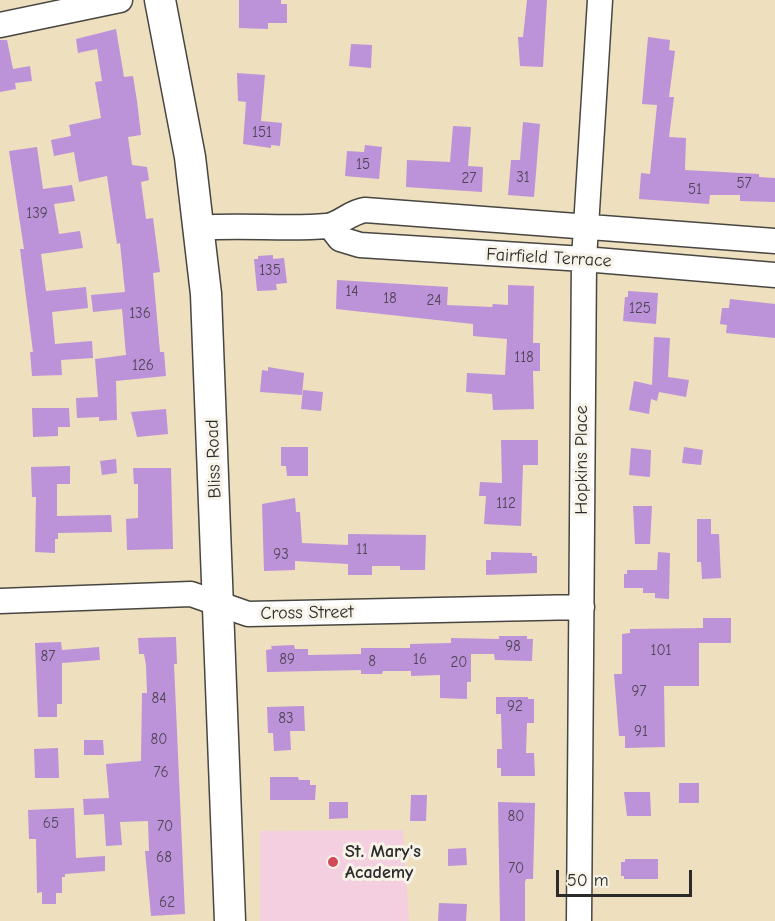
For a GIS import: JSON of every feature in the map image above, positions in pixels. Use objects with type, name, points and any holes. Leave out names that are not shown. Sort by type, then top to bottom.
[{"type":"main road","name":"Bliss Road","points":[[160,0],[185,123],[199,228],[209,332],[231,921]]},
{"type":"street","points":[[0,25],[120,0]]},
{"type":"street","name":"Hopkins Place","points":[[579,921],[584,259],[600,0]]},
{"type":"street","name":"Fairfield Terrace","points":[[199,228],[233,225],[330,226],[352,213],[365,210],[775,241]]},
{"type":"street","name":"Fairfield Terrace","points":[[330,226],[340,239],[360,245],[584,259],[775,275]]},
{"type":"street","name":"Cross Street","points":[[0,601],[191,594],[248,614],[582,607]]},
{"type":"shaded area","name":"St. Mary's Academy","points":[[403,830],[409,921],[260,921],[260,831]]},
{"type":"building","points":[[239,0],[281,0],[281,4],[287,4],[287,23],[268,23],[268,29],[239,28]]},
{"type":"building","points":[[527,0],[547,0],[543,67],[520,66],[518,37],[523,37]]},
{"type":"building","points":[[116,29],[124,77],[133,76],[141,135],[128,137],[132,165],[147,167],[149,180],[141,182],[146,219],[153,218],[155,233],[160,272],[153,273],[160,352],[164,352],[166,376],[116,381],[117,420],[99,421],[99,417],[77,418],[76,398],[98,397],[95,359],[126,355],[122,309],[93,312],[91,295],[125,292],[120,243],[117,244],[107,176],[79,182],[74,152],[54,156],[51,140],[71,136],[69,125],[101,118],[95,82],[102,81],[97,49],[78,53],[76,39]]},
{"type":"building","points":[[648,37],[670,40],[669,50],[675,51],[669,97],[674,97],[669,137],[686,138],[685,170],[759,174],[759,177],[775,178],[775,202],[740,201],[740,195],[710,195],[709,204],[639,199],[641,173],[650,174],[657,105],[642,104]]},
{"type":"building","points":[[0,40],[7,40],[13,69],[30,66],[32,81],[15,83],[16,89],[0,92]]},
{"type":"building","points":[[351,44],[372,45],[371,68],[349,66]]},
{"type":"building","points":[[237,73],[265,75],[261,121],[282,123],[280,146],[271,145],[271,148],[243,144],[246,102],[238,101]]},
{"type":"building","points":[[523,122],[540,124],[534,197],[508,195],[511,160],[520,160]]},
{"type":"building","points":[[453,126],[471,127],[468,166],[483,167],[482,192],[406,187],[407,160],[450,162]]},
{"type":"building","points":[[365,145],[382,147],[379,179],[345,176],[347,151],[364,152]]},
{"type":"building","points":[[37,147],[43,189],[72,185],[75,201],[54,204],[59,234],[80,231],[83,248],[41,254],[46,291],[86,287],[88,308],[52,312],[55,344],[92,341],[93,358],[61,360],[62,375],[32,376],[30,352],[33,352],[20,249],[24,249],[9,151]]},
{"type":"building","points":[[273,255],[273,259],[284,258],[287,283],[276,284],[277,290],[257,291],[254,259],[258,259],[258,256]]},
{"type":"building","points":[[337,280],[448,287],[447,305],[492,307],[493,304],[508,305],[508,285],[534,286],[533,343],[540,343],[540,371],[533,371],[534,409],[493,410],[492,394],[466,392],[467,373],[505,375],[507,339],[473,336],[473,324],[336,309]]},
{"type":"building","points":[[628,291],[658,293],[656,324],[623,321],[625,297],[628,297]]},
{"type":"building","points":[[730,299],[775,304],[775,338],[726,333],[727,325],[720,324],[722,308],[729,308]]},
{"type":"building","points":[[654,337],[670,338],[668,377],[689,380],[686,397],[659,392],[657,401],[651,399],[649,414],[629,410],[634,381],[652,385]]},
{"type":"building","points":[[268,367],[304,373],[302,395],[260,392],[262,370],[268,371]]},
{"type":"building","points":[[303,390],[323,392],[321,411],[301,409]]},
{"type":"building","points":[[32,408],[69,408],[70,427],[58,427],[58,436],[33,437]]},
{"type":"building","points":[[166,409],[168,434],[137,437],[131,412]]},
{"type":"building","points":[[501,440],[538,440],[538,465],[523,465],[521,526],[484,524],[486,496],[479,496],[480,482],[502,483]]},
{"type":"building","points":[[281,447],[308,447],[308,476],[287,476],[286,466],[281,466]]},
{"type":"building","points":[[684,447],[703,450],[701,465],[682,463]]},
{"type":"building","points":[[631,448],[651,450],[650,477],[629,475]]},
{"type":"building","points":[[116,459],[117,473],[102,475],[100,461]]},
{"type":"building","points":[[70,466],[70,484],[57,484],[57,516],[111,515],[112,532],[58,533],[58,539],[55,539],[55,553],[35,552],[36,497],[32,497],[31,467]]},
{"type":"building","points":[[133,468],[171,468],[173,549],[127,550],[126,519],[138,518],[138,484],[134,484]]},
{"type":"building","points":[[295,498],[296,512],[300,512],[302,543],[348,545],[348,534],[426,535],[425,570],[400,570],[400,566],[372,566],[372,575],[348,575],[348,564],[295,561],[295,570],[264,571],[262,504]]},
{"type":"building","points":[[633,506],[652,506],[650,544],[635,544]]},
{"type":"building","points":[[697,519],[711,519],[711,534],[719,534],[721,578],[702,579],[701,562],[697,562]]},
{"type":"building","points":[[491,552],[532,553],[532,556],[537,556],[537,573],[486,575],[486,560],[491,560]]},
{"type":"building","points":[[658,552],[670,553],[669,599],[655,598],[655,593],[643,593],[643,588],[624,588],[624,574],[627,574],[627,570],[657,570]]},
{"type":"building","points":[[703,618],[731,618],[731,643],[699,643],[699,686],[664,686],[665,747],[625,748],[625,736],[619,736],[614,674],[622,674],[622,634],[630,633],[630,629],[703,628]]},
{"type":"building","points":[[499,636],[527,636],[527,639],[533,639],[532,661],[495,660],[494,654],[471,654],[471,682],[467,682],[467,699],[440,698],[440,675],[411,676],[411,671],[383,671],[382,674],[361,674],[361,670],[267,672],[266,650],[272,649],[271,646],[294,645],[295,649],[308,649],[308,655],[361,654],[361,648],[410,648],[410,644],[451,643],[451,638],[499,639]]},
{"type":"building","points":[[176,637],[177,664],[174,664],[185,914],[151,916],[145,851],[149,851],[148,821],[120,822],[122,845],[106,846],[104,814],[84,815],[83,799],[109,798],[106,764],[141,761],[142,693],[147,693],[146,665],[144,654],[139,654],[138,638]]},
{"type":"building","points":[[61,642],[62,650],[99,647],[100,660],[62,663],[62,704],[57,704],[57,717],[38,717],[35,643]]},
{"type":"building","points":[[496,697],[534,699],[534,723],[527,723],[526,753],[534,753],[535,776],[501,776],[501,768],[497,768],[497,749],[502,749],[501,714],[496,714]]},
{"type":"building","points":[[304,706],[305,731],[290,731],[291,750],[274,751],[273,733],[268,733],[267,707]]},
{"type":"building","points":[[84,740],[103,740],[104,755],[84,755]]},
{"type":"building","points":[[58,748],[59,778],[35,778],[34,749]]},
{"type":"building","points":[[270,777],[298,777],[299,780],[310,780],[310,785],[316,785],[315,800],[270,800]]},
{"type":"building","points":[[679,783],[699,783],[699,803],[679,803]]},
{"type":"building","points":[[624,792],[650,792],[651,816],[627,816]]},
{"type":"building","points":[[411,795],[427,795],[426,821],[410,821]]},
{"type":"building","points":[[329,802],[348,802],[348,818],[329,819]]},
{"type":"building","points":[[498,802],[535,803],[533,879],[526,879],[525,882],[525,921],[500,921]]},
{"type":"building","points":[[74,808],[76,858],[105,856],[105,871],[65,874],[65,877],[62,877],[62,893],[56,893],[56,904],[42,904],[42,892],[37,893],[36,839],[29,839],[28,810]]},
{"type":"building","points":[[466,848],[467,865],[448,866],[448,849]]},
{"type":"building","points":[[625,859],[658,859],[658,879],[624,879],[624,876],[621,876],[621,862],[625,862]]},
{"type":"building","points":[[439,903],[467,904],[466,921],[438,921]]},
{"type":"place","name":"St. Mary's Academy","points":[[333,862]]}]
